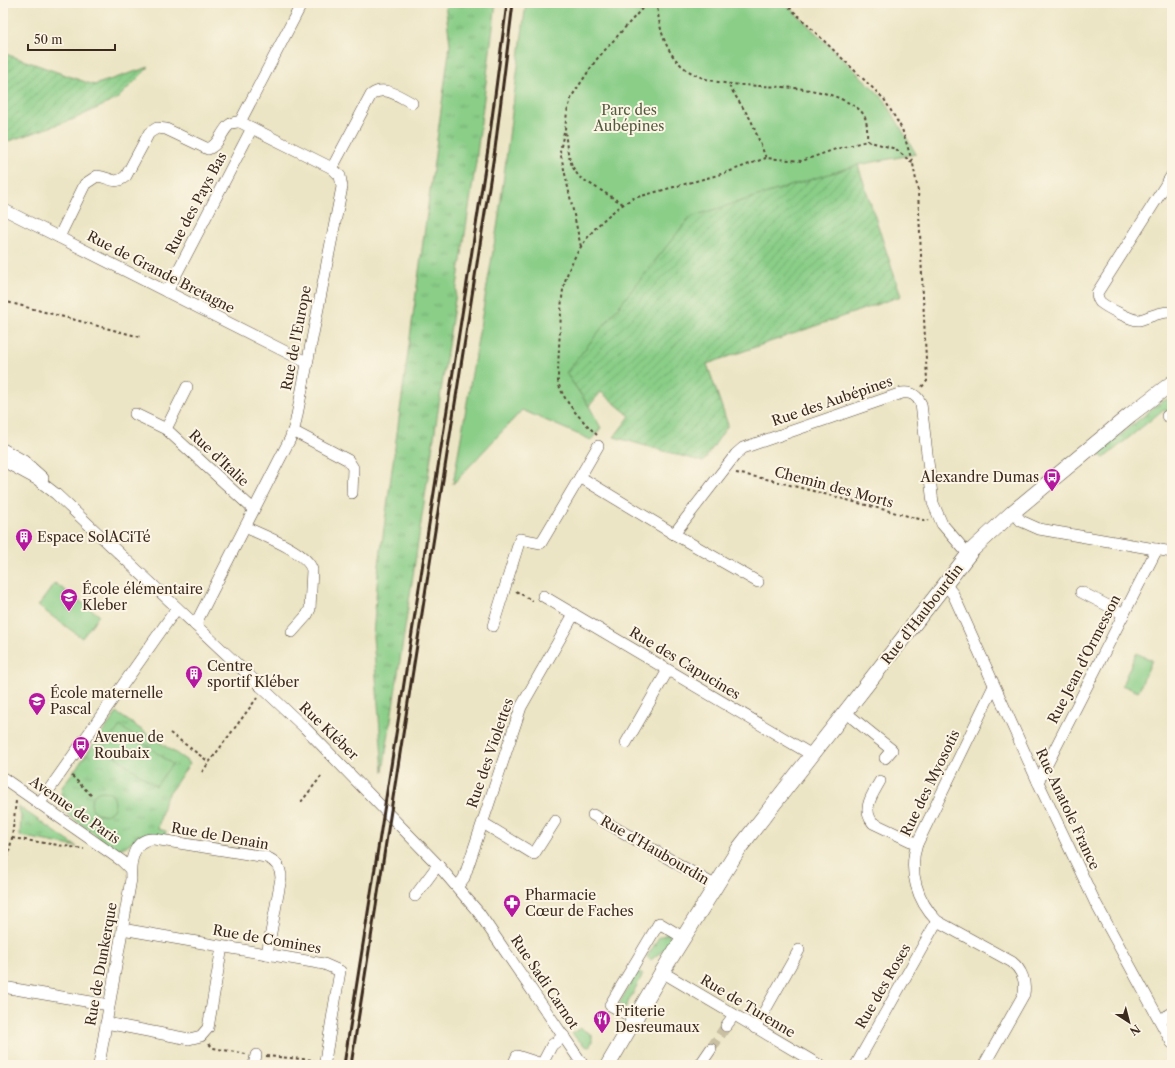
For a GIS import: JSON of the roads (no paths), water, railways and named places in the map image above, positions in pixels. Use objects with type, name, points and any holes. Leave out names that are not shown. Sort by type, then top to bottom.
[{"type":"main road","name":"Rue d'Haubourdin","points":[[608,1065],[662,972],[747,838],[968,554],[983,538],[1013,512],[1142,404],[1172,383]]},
{"type":"street","points":[[240,122],[302,3]]},
{"type":"street","points":[[59,237],[85,184],[97,176],[114,181],[119,181],[126,176],[149,133],[153,130],[162,127],[208,149],[218,143],[230,124],[234,121],[240,122],[332,168],[371,95],[375,91],[389,91],[412,103]]},
{"type":"street","name":"Rue des Pays Bas","points":[[167,292],[252,128]]},
{"type":"street","name":"Rue de l'Europe","points":[[195,625],[293,431],[342,187],[340,176],[332,168]]},
{"type":"street","points":[[1172,174],[1097,293],[1097,297],[1101,303],[1133,319],[1139,320],[1158,313],[1172,312]]},
{"type":"street","name":"Rue de Grande Bretagne","points":[[3,209],[306,362]]},
{"type":"street","points":[[166,429],[187,387]]},
{"type":"street","name":"Rue des Aubépines","points":[[674,534],[739,451],[749,445],[907,392],[916,395],[922,404],[930,488],[938,516],[950,534],[968,554]]},
{"type":"street","name":"Rue d'Italie","points":[[135,414],[166,429],[253,510]]},
{"type":"street","points":[[293,431],[348,460],[353,468],[352,493]]},
{"type":"street","points":[[493,626],[520,539],[540,543],[598,446]]},
{"type":"street","name":"Rue Kléber","points":[[3,449],[29,465],[56,494],[336,758],[403,827]]},
{"type":"street","name":"Rue Kléber","points":[[3,461],[38,480],[56,494]]},
{"type":"street","points":[[580,477],[674,534],[758,582]]},
{"type":"street","points":[[1013,512],[1021,521],[1039,529],[1172,552]]},
{"type":"street","points":[[244,527],[300,555],[311,565],[310,609],[307,615],[292,632]]},
{"type":"street","name":"Rue Jean d'Ormesson","points":[[1038,782],[1158,549]]},
{"type":"street","name":"Rue Anatole France","points":[[945,584],[953,594],[1038,782],[1095,902],[1172,1043]]},
{"type":"street","points":[[1081,592],[1124,614]]},
{"type":"street","name":"Rue des Capucines","points":[[543,596],[812,755]]},
{"type":"street","points":[[39,804],[177,608]]},
{"type":"street","name":"Rue des Violettes","points":[[458,886],[464,878],[521,707],[574,614]]},
{"type":"street","points":[[626,743],[668,670]]},
{"type":"street","name":"Rue des Myosotis","points":[[984,1065],[1024,994],[1026,987],[1022,976],[1012,962],[937,921],[924,905],[915,880],[913,865],[917,844],[994,686]]},
{"type":"street","points":[[846,712],[892,750],[885,758]]},
{"type":"street","name":"Avenue de Paris","points":[[3,778],[122,861],[129,868]]},
{"type":"street","points":[[880,781],[868,804],[867,809],[870,819],[873,823],[917,844]]},
{"type":"street","name":"Rue d'Haubourdin","points":[[593,815],[716,886]]},
{"type":"street","points":[[483,823],[534,854],[555,821]]},
{"type":"street","name":"Rue Sadi Carnot","points":[[403,827],[458,886],[479,913],[583,1065]]},
{"type":"street","name":"Rue de Denain","points":[[129,868],[137,847],[144,841],[151,839],[266,857],[274,861],[280,869],[281,878],[267,954]]},
{"type":"street","points":[[415,896],[438,864]]},
{"type":"street","name":"Rue de Dunkerque","points":[[99,1065],[131,879],[129,868]]},
{"type":"street","name":"Rue des Roses","points":[[856,1065],[937,921]]},
{"type":"street","points":[[635,1020],[610,1005],[614,998],[659,923],[684,938]]},
{"type":"street","name":"Rue de Comines","points":[[122,929],[324,964],[340,971],[325,1061]]},
{"type":"street","points":[[106,1023],[189,1039],[201,1036],[208,1028],[222,946]]},
{"type":"street","points":[[755,1028],[799,950]]},
{"type":"street","name":"Rue de Turenne","points":[[662,972],[819,1065]]},
{"type":"street","points":[[3,987],[109,1005]]},
{"type":"street","points":[[1160,1020],[1172,1013]]},
{"type":"street","points":[[726,1026],[734,1015]]},
{"type":"street","points":[[513,1065],[517,1056],[542,1064],[552,1045],[564,1036]]},
{"type":"street","points":[[700,1065],[711,1049]]},
{"type":"tunnel","points":[[711,1049],[726,1026]]},
{"type":"railway","points":[[344,1065],[488,149],[507,3]]},
{"type":"railway","points":[[351,1065],[495,149],[513,3]]},
{"type":"place","name":"Alexandre Dumas","points":[[1052,492]]},
{"type":"place","name":"Espace SolACiTé","points":[[24,552]]},
{"type":"place","name":"École élémentaire Kleber","points":[[69,612]]},
{"type":"place","name":"Centre sportif Kléber","points":[[194,689]]},
{"type":"place","name":"École maternelle Pascal","points":[[37,716]]},
{"type":"place","name":"Avenue de Roubaix","points":[[81,760]]},
{"type":"place","name":"Pharmacie Cœur de Faches","points":[[512,918]]},
{"type":"place","name":"Friterie Desreumaux","points":[[602,1034]]},
{"type":"park label","name":"Parc des Aubépines","points":[[629,118]]}]
